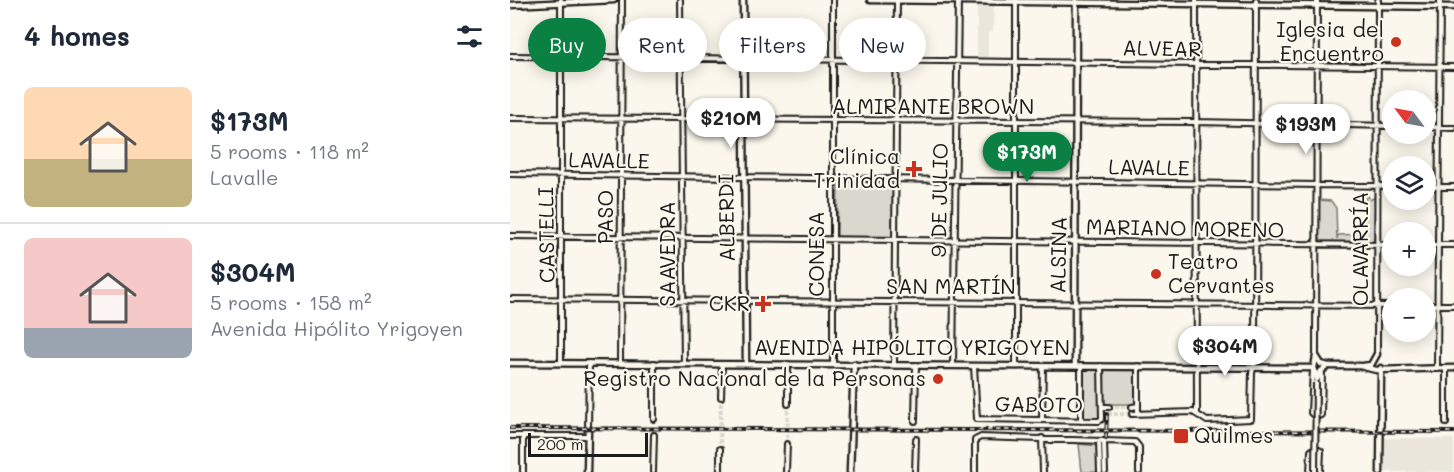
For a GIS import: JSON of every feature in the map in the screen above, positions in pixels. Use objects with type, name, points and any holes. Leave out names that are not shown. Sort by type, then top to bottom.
[{"type":"main road","points":[[510,5],[614,0]]},
{"type":"main road","name":"ALBERDI","points":[[743,0],[743,18]]},
{"type":"main road","points":[[870,0],[1256,2],[1378,7],[1454,7]]},
{"type":"main road","name":"ALSINA","points":[[1075,365],[1076,1]]},
{"type":"main road","name":"ALBERDI","points":[[742,72],[746,364]]},
{"type":"main road","points":[[1316,356],[1325,368],[1371,364],[1377,354]]},
{"type":"main road","name":"OLAVARRÍA","points":[[1377,354],[1381,368],[1380,472]]},
{"type":"main road","points":[[1316,356],[1314,368],[1317,381]]},
{"type":"main road","name":"AVENIDA HIPÓLITO YRIGOYEN","points":[[510,363],[1197,365],[1314,368]]},
{"type":"main road","points":[[850,472],[854,364]]},
{"type":"main road","points":[[1360,366],[1376,370],[1381,368],[1454,368]]},
{"type":"main road","points":[[1317,381],[1325,368]]},
{"type":"main road","points":[[587,472],[588,426]]},
{"type":"street","name":"PASO","points":[[622,0],[622,18]]},
{"type":"street","name":"SAAVEDRA","points":[[680,0],[680,18]]},
{"type":"street","name":"CONESA","points":[[832,0],[833,364]]},
{"type":"street","points":[[897,0],[897,18]]},
{"type":"street","name":"OLAVARRÍA","points":[[1377,354],[1378,0]]},
{"type":"street","points":[[1437,368],[1440,0]]},
{"type":"street","name":"9 DE JULIO","points":[[953,365],[958,1]]},
{"type":"street","points":[[1016,1],[1016,365]]},
{"type":"street","name":"CASTELLI","points":[[561,2],[561,18]]},
{"type":"street","points":[[1196,2],[1197,413]]},
{"type":"street","points":[[1132,414],[1138,412],[1197,413],[1207,421],[1249,420],[1252,416],[1256,305],[1256,2]]},
{"type":"street","points":[[1316,356],[1317,3]]},
{"type":"street","name":"ALVEAR","points":[[510,56],[528,56]]},
{"type":"street","name":"ALVEAR","points":[[827,58],[839,58]]},
{"type":"street","name":"ALVEAR","points":[[926,60],[1454,67]]},
{"type":"street","name":"CASTELLI","points":[[561,72],[561,363]]},
{"type":"street","name":"PASO","points":[[620,363],[621,72]]},
{"type":"street","name":"SAAVEDRA","points":[[681,72],[684,363]]},
{"type":"street","points":[[894,364],[897,72]]},
{"type":"street","name":"ALMIRANTE BROWN","points":[[510,118],[1382,125]]},
{"type":"street","points":[[1436,128],[1454,128]]},
{"type":"street","name":"LAVALLE","points":[[510,174],[1382,186]]},
{"type":"street","points":[[1437,187],[1454,187]]},
{"type":"street","name":"MARIANO MORENO","points":[[510,236],[1382,245]]},
{"type":"street","points":[[1438,245],[1454,245]]},
{"type":"street","name":"SAN MARTÍN","points":[[510,299],[620,298],[1382,306]]},
{"type":"street","points":[[1437,305],[1454,305]]},
{"type":"street","points":[[588,426],[589,363]]},
{"type":"street","points":[[654,363],[654,419]]},
{"type":"street","points":[[721,397],[722,363]]},
{"type":"street","points":[[788,364],[788,404]]},
{"type":"street","points":[[915,421],[916,365]]},
{"type":"street","name":"GABOTO","points":[[974,365],[977,419],[1101,421],[1102,414],[1108,414]]},
{"type":"street","points":[[1041,420],[1043,365]]},
{"type":"street","points":[[1081,365],[1081,421]]},
{"type":"street","points":[[1101,366],[1102,414]]},
{"type":"street","points":[[1138,366],[1138,412]]},
{"type":"street","points":[[1314,368],[1311,413],[1316,417],[1321,415],[1325,368]]},
{"type":"street","points":[[1446,368],[1446,423]]},
{"type":"street","points":[[1315,472],[1317,381]]},
{"type":"street","name":"GABOTO","points":[[1102,407],[1108,406]]},
{"type":"street","points":[[1132,406],[1138,406]]},
{"type":"street","points":[[653,472],[654,435]]},
{"type":"street","points":[[510,436],[588,436]]},
{"type":"street","points":[[523,436],[523,472]]},
{"type":"street","points":[[975,472],[977,438],[1042,438],[1138,444],[1139,472]]},
{"type":"street","points":[[1042,438],[1043,472]]},
{"type":"street","points":[[915,472],[916,439]]},
{"type":"street","points":[[1100,472],[1101,442]]},
{"type":"street","points":[[1101,442],[1105,472]]},
{"type":"street","points":[[786,472],[787,444]]},
{"type":"street","points":[[720,448],[720,472]]},
{"type":"street","points":[[1310,472],[1311,451],[1315,448],[1321,451],[1320,472]]},
{"type":"shaded area","points":[[977,5],[994,5],[993,32],[988,32],[988,57],[977,57]]},
{"type":"shaded area","points":[[838,181],[895,182],[895,238],[837,237]]},
{"type":"shaded area","points":[[1366,191],[1370,200],[1375,197],[1374,241],[1322,242],[1319,236],[1319,200],[1331,201],[1336,208],[1337,239],[1338,235],[1364,234]]},
{"type":"shaded area","points":[[1099,369],[1100,419],[1084,420],[1083,370]]},
{"type":"shaded area","points":[[1135,369],[1135,404],[1104,404],[1104,370]]},
{"type":"shaded area","points":[[1385,438],[1454,439],[1454,472],[1384,472]]},
{"type":"shaded area","points":[[1079,444],[1099,446],[1101,472],[1082,472]]},
{"type":"tunnel","points":[[720,449],[721,397]]},
{"type":"tunnel","points":[[787,444],[788,404]]},
{"type":"tunnel","points":[[1109,407],[1132,407]]},
{"type":"tunnel","points":[[1108,414],[1132,414]]},
{"type":"railway","points":[[1106,438],[1107,414]]},
{"type":"railway","points":[[510,428],[1454,432]]},
{"type":"place","name":"Iglesia del Encuentro","points":[[1396,42]]},
{"type":"place","name":"Clínica Trinidad","points":[[914,169]]},
{"type":"place","name":"Teatro Cervantes","points":[[1156,274]]},
{"type":"place","name":"CKR","points":[[763,304]]},
{"type":"place","name":"Registro Nacional de la Personas","points":[[938,379]]},
{"type":"place","name":"Quilmes","points":[[1181,436]]}]
